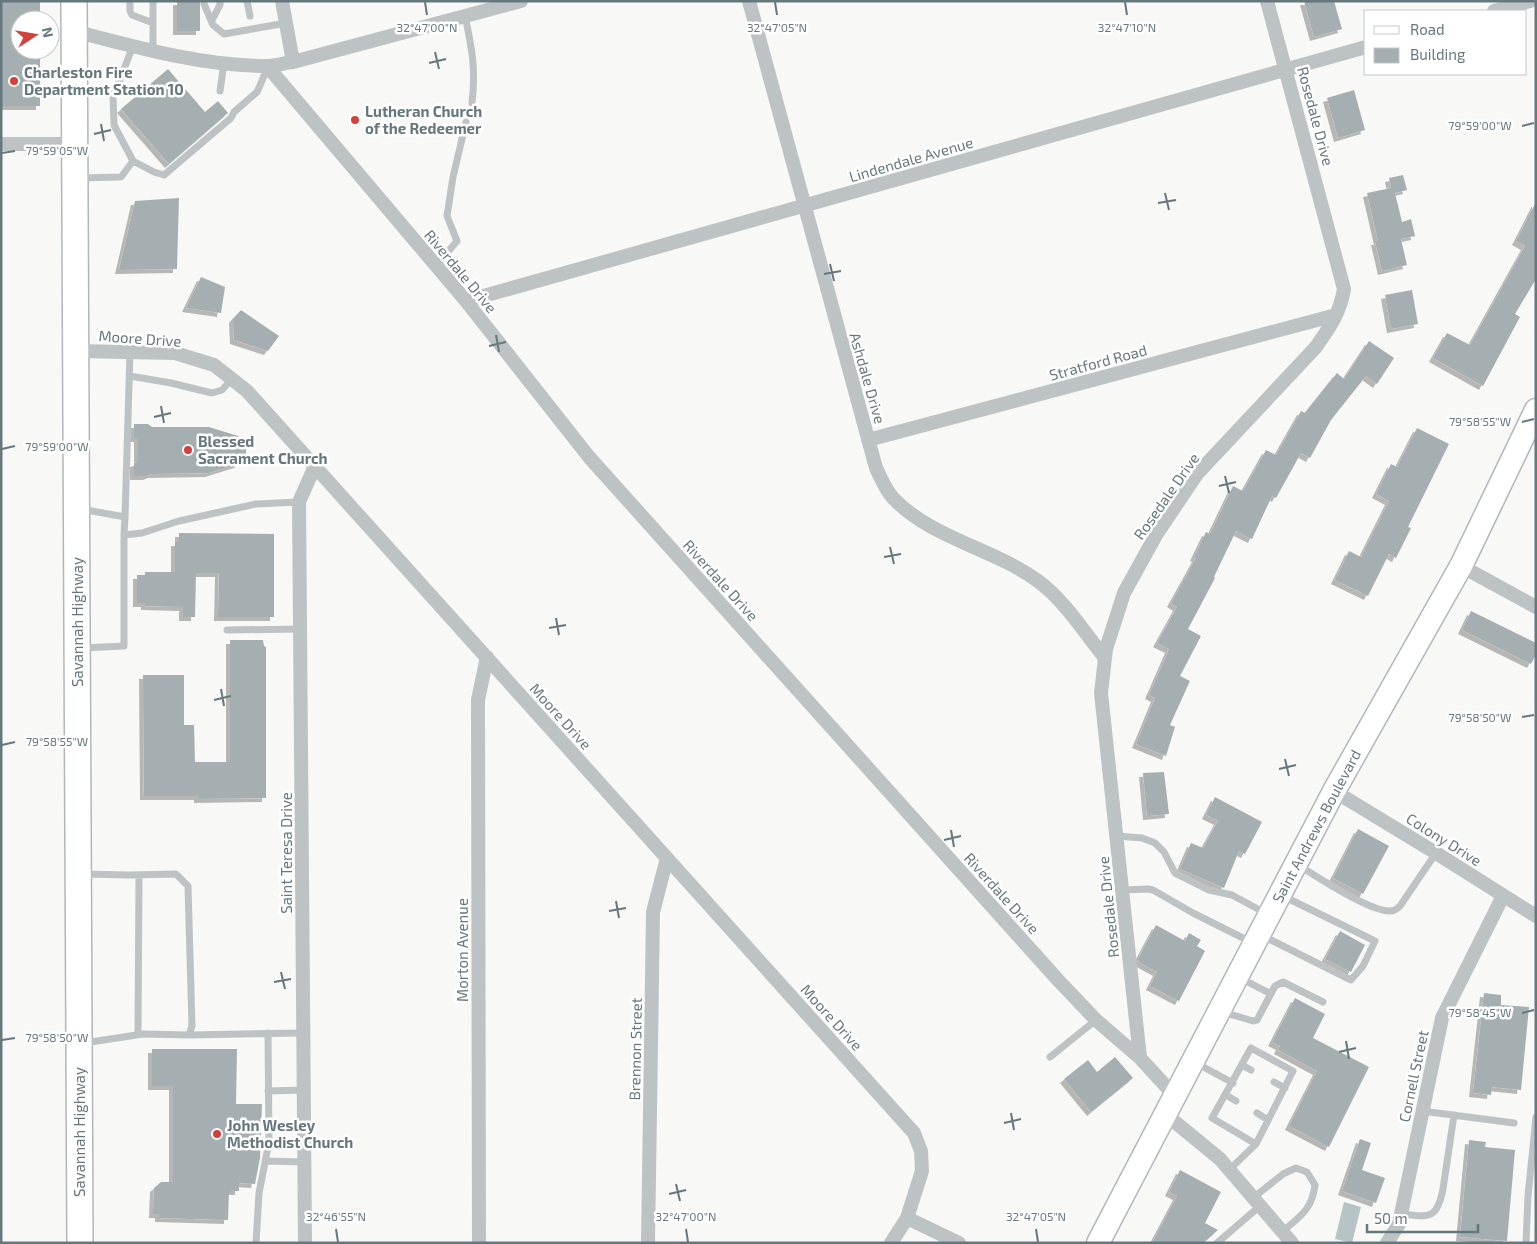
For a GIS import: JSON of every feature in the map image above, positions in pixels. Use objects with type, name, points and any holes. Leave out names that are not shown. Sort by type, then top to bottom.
[{"type":"highway","name":"Savannah Highway","points":[[74,1],[80,1243]]},
{"type":"main road","name":"Saint Andrews Boulevard","points":[[1098,1243],[1295,863],[1461,566],[1536,410]]},
{"type":"street","points":[[282,1],[293,62]]},
{"type":"street","points":[[74,31],[167,55],[224,63],[268,66],[293,62],[521,1]]},
{"type":"street","name":"Ashdale Drive","points":[[749,1],[868,440],[876,468],[883,483],[914,518],[1037,580],[1054,595],[1105,658]]},
{"type":"street","name":"Rosedale Drive","points":[[1140,1058],[1101,693],[1106,649],[1124,593],[1156,534],[1197,474],[1316,346],[1341,306],[1344,289],[1267,1]]},
{"type":"street","points":[[1498,10],[1530,1]]},
{"type":"street","name":"Lindendale Avenue","points":[[466,301],[1364,48]]},
{"type":"street","name":"Riverdale Drive","points":[[268,66],[466,301],[589,457],[1096,1020],[1140,1058],[1169,1104]]},
{"type":"street","points":[[1,144],[75,144]]},
{"type":"street","name":"Stratford Road","points":[[868,440],[1336,315]]},
{"type":"street","name":"Moore Drive","points":[[76,351],[175,354],[214,365],[248,391],[914,1134],[921,1151],[922,1170],[907,1218],[891,1243]]},
{"type":"street","name":"Saint Teresa Drive","points":[[305,1243],[299,502],[315,466]]},
{"type":"street","points":[[1461,566],[1536,607]]},
{"type":"street","name":"Morton Avenue","points":[[480,1243],[478,700],[487,657]]},
{"type":"street","name":"Colony Drive","points":[[1334,791],[1436,852],[1536,916]]},
{"type":"street","name":"Brennon Street","points":[[648,1243],[653,912],[667,858]]},
{"type":"street","name":"Cornell Street","points":[[1387,1243],[1399,1224],[1442,1018],[1502,896]]},
{"type":"street","points":[[1169,1104],[1220,1159],[1292,1243]]},
{"type":"street","points":[[907,1218],[959,1243]]},
{"type":"lane","points":[[130,1],[132,15],[153,23]]},
{"type":"lane","points":[[153,1],[153,51]]},
{"type":"lane","points":[[212,20],[220,5],[220,1]]},
{"type":"lane","points":[[247,1],[250,16]]},
{"type":"lane","points":[[207,4],[213,25],[224,34],[286,23]]},
{"type":"lane","points":[[465,16],[474,60],[472,103]]},
{"type":"lane","points":[[133,46],[113,97],[114,125],[133,161],[164,175],[231,118],[234,112],[257,92],[268,66]]},
{"type":"lane","points":[[220,91],[224,63]]},
{"type":"lane","points":[[436,266],[457,241],[447,216],[453,177],[466,122]]},
{"type":"lane","points":[[75,178],[121,177],[133,161]]},
{"type":"lane","points":[[77,648],[124,646],[124,535],[130,352]]},
{"type":"lane","points":[[130,376],[212,393],[222,390],[232,379]]},
{"type":"lane","points":[[124,535],[142,533],[179,522],[256,504],[299,502]]},
{"type":"lane","points":[[76,508],[125,517]]},
{"type":"lane","points":[[227,630],[300,629]]},
{"type":"lane","points":[[1116,836],[1142,838],[1155,842],[1164,852],[1175,873],[1210,890],[1232,896],[1260,931]]},
{"type":"lane","points":[[1295,863],[1330,886],[1362,902],[1389,911],[1400,906],[1436,852]]},
{"type":"lane","points":[[78,874],[176,874],[188,886],[192,1026],[189,1035]]},
{"type":"lane","points":[[138,1035],[139,875]]},
{"type":"lane","points":[[1122,890],[1153,890],[1193,913],[1260,931],[1351,980],[1364,966],[1375,942],[1279,894]]},
{"type":"lane","points":[[1236,976],[1271,994]]},
{"type":"lane","points":[[1218,1011],[1254,1021],[1257,1020],[1274,986],[1283,982],[1323,1002]]},
{"type":"lane","points":[[1050,1056],[1096,1020]]},
{"type":"lane","points":[[256,1243],[259,1194],[269,1142],[268,1033]]},
{"type":"lane","points":[[79,1044],[138,1035],[303,1033]]},
{"type":"lane","points":[[1229,1170],[1256,1144],[1293,1071],[1251,1048],[1212,1118],[1256,1144]]},
{"type":"lane","points":[[1192,1061],[1233,1083]]},
{"type":"lane","points":[[1242,1066],[1251,1070]]},
{"type":"lane","points":[[1274,1082],[1284,1088]]},
{"type":"lane","points":[[268,1091],[304,1090]]},
{"type":"lane","points":[[1226,1095],[1236,1101]]},
{"type":"lane","points":[[1422,1111],[1514,1123]]},
{"type":"lane","points":[[1257,1113],[1268,1120]]},
{"type":"lane","points":[[1401,1214],[1431,1215],[1441,1199],[1454,1115]]},
{"type":"lane","points":[[1526,1243],[1528,1196],[1536,1117]]},
{"type":"lane","points":[[265,1161],[304,1162]]},
{"type":"lane","points":[[1217,1243],[1283,1174],[1296,1168],[1307,1172],[1315,1184],[1313,1198],[1305,1211],[1282,1232]]},
{"type":"shaded area","points":[[1344,1202],[1361,1207],[1352,1243],[1335,1239]]},
{"type":"building","points":[[1,1],[40,1],[40,10],[10,10],[10,60],[40,60],[40,106],[1,106]]},
{"type":"building","points":[[177,1],[200,1],[200,31],[177,31]]},
{"type":"building","points":[[1304,1],[1334,1],[1342,29],[1314,37]]},
{"type":"building","points":[[168,69],[205,112],[218,101],[228,113],[169,164],[121,109]]},
{"type":"building","points":[[1354,90],[1365,130],[1338,138],[1327,98]]},
{"type":"building","points":[[1403,175],[1407,190],[1395,193],[1402,222],[1411,219],[1415,236],[1401,239],[1407,265],[1382,271],[1375,241],[1378,241],[1367,193],[1391,188],[1389,178]]},
{"type":"building","points":[[179,198],[177,269],[119,270],[135,201]]},
{"type":"building","points":[[1536,202],[1536,279],[1515,314],[1520,317],[1483,386],[1433,358],[1447,333],[1470,345],[1525,246],[1516,241]]},
{"type":"building","points":[[201,277],[225,287],[221,313],[186,308]]},
{"type":"building","points":[[1412,290],[1418,324],[1391,329],[1385,295]]},
{"type":"building","points":[[241,310],[279,336],[268,351],[234,340],[233,319]]},
{"type":"building","points":[[1369,341],[1394,358],[1377,384],[1366,376],[1331,420],[1310,458],[1301,453],[1276,498],[1272,496],[1252,539],[1236,531],[1215,578],[1188,629],[1201,636],[1180,676],[1190,681],[1170,725],[1175,727],[1166,756],[1136,744],[1155,698],[1149,695],[1169,649],[1157,643],[1177,607],[1171,603],[1196,558],[1194,557],[1206,532],[1210,534],[1233,486],[1243,491],[1266,450],[1276,455],[1301,411],[1305,413],[1337,373],[1344,379]]},
{"type":"building","points":[[134,424],[148,424],[152,427],[209,427],[238,436],[246,447],[246,455],[238,464],[209,473],[134,476],[134,463],[138,462],[138,438],[134,438]]},
{"type":"building","points":[[1417,428],[1449,444],[1408,527],[1411,528],[1396,558],[1389,554],[1368,596],[1335,580],[1349,551],[1361,557],[1389,501],[1376,494],[1391,464],[1397,467]]},
{"type":"building","points":[[179,533],[274,534],[274,617],[218,617],[219,573],[196,573],[195,617],[183,617],[183,607],[145,606],[145,603],[137,603],[137,575],[145,575],[145,572],[175,572],[175,542],[179,542]]},
{"type":"building","points":[[1471,611],[1536,643],[1536,655],[1531,664],[1462,630]]},
{"type":"building","points":[[230,640],[263,640],[266,647],[266,798],[198,799],[198,796],[144,796],[143,675],[184,675],[184,725],[194,725],[195,762],[230,762]]},
{"type":"building","points":[[1164,772],[1169,814],[1147,816],[1143,773]]},
{"type":"building","points":[[1215,797],[1262,822],[1245,854],[1239,851],[1224,888],[1180,869],[1191,843],[1203,848],[1218,821],[1206,815]]},
{"type":"building","points":[[1358,829],[1389,846],[1363,894],[1333,878]]},
{"type":"building","points":[[1156,925],[1185,941],[1189,933],[1201,940],[1197,946],[1205,951],[1179,1001],[1150,986],[1157,972],[1139,962],[1138,959]]},
{"type":"building","points":[[1340,931],[1365,945],[1351,972],[1325,959]]},
{"type":"building","points":[[1484,993],[1501,995],[1501,1005],[1529,1007],[1521,1090],[1492,1087],[1491,1095],[1473,1093]]},
{"type":"building","points":[[1295,998],[1325,1014],[1313,1038],[1369,1067],[1329,1147],[1289,1126],[1317,1071],[1278,1050],[1280,1046],[1272,1042]]},
{"type":"building","name":"John Wesley Methodist Church","points":[[152,1049],[237,1049],[236,1104],[262,1104],[260,1158],[255,1184],[239,1183],[239,1191],[229,1191],[228,1220],[159,1218],[159,1214],[153,1214],[154,1188],[161,1182],[173,1182],[173,1086],[152,1086]]},
{"type":"building","points":[[1115,1057],[1133,1078],[1091,1112],[1064,1079],[1088,1060],[1097,1072]]},
{"type":"building","points":[[1360,1139],[1371,1143],[1362,1170],[1385,1178],[1376,1203],[1342,1191]]},
{"type":"building","points":[[1469,1140],[1486,1142],[1485,1147],[1515,1150],[1507,1241],[1460,1237]]},
{"type":"building","points":[[1180,1170],[1221,1192],[1205,1223],[1218,1230],[1203,1243],[1152,1243],[1177,1196],[1169,1192]]},
{"type":"place","name":"Charleston Fire Department Station 10","points":[[14,81]]},
{"type":"place","name":"Lutheran Church of the Redeemer","points":[[355,120]]},
{"type":"place","name":"Blessed Sacrament Church","points":[[188,450]]},
{"type":"place","name":"John Wesley Methodist Church","points":[[217,1134]]}]
